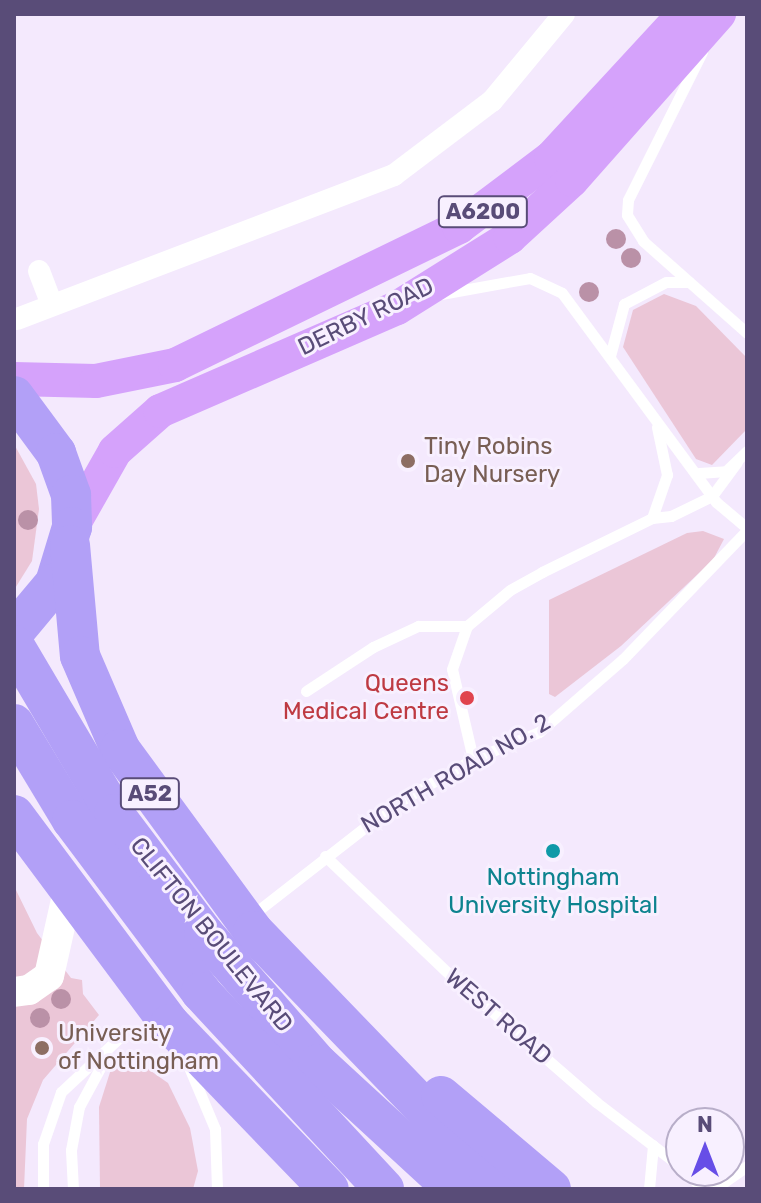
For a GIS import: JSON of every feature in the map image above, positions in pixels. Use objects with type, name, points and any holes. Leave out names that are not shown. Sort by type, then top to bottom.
[{"type":"highway","name":"A52","points":[[14,396],[56,453],[71,495],[80,656],[108,727],[217,884],[317,1002],[502,1189]]},
{"type":"highway","name":"A52","points":[[18,634],[55,583],[71,536]]},
{"type":"highway","name":"CLIFTON BOULEVARD","points":[[18,634],[114,814],[204,934],[318,1064],[454,1189]]},
{"type":"highway","name":"CLIFTON BOULEVARD","points":[[14,724],[72,820],[201,992],[384,1189]]},
{"type":"highway","points":[[14,815],[170,1024],[329,1189]]},
{"type":"highway","points":[[317,1002],[389,1054],[551,1189]]},
{"type":"main road","name":"DERBY ROAD","points":[[71,536],[115,451],[160,411],[413,299],[510,237],[541,209],[706,16]]},
{"type":"main road","name":"DERBY ROAD","points":[[14,379],[96,381],[175,365],[451,232],[551,158],[706,16]]},
{"type":"street","points":[[17,319],[394,175],[492,101],[564,14]]},
{"type":"street","points":[[39,271],[52,305]]},
{"type":"street","points":[[14,992],[29,990],[49,976],[68,891]]},
{"type":"lane","points":[[706,16],[627,207],[631,228],[747,333]]},
{"type":"lane","points":[[413,299],[541,280],[562,293],[656,424],[699,473],[712,496],[747,529]]},
{"type":"lane","points":[[610,356],[624,304],[666,282],[690,282]]},
{"type":"lane","points":[[652,518],[667,475],[656,424]]},
{"type":"lane","points":[[473,759],[453,680],[456,647],[467,626],[510,590],[652,518],[671,516],[712,496],[747,451]]},
{"type":"lane","points":[[699,473],[718,474],[737,462]]},
{"type":"lane","name":"NORTH ROAD NO. 2","points":[[260,909],[395,804],[473,759],[539,732],[623,659],[747,529]]},
{"type":"lane","points":[[306,691],[373,647],[418,626],[467,626]]},
{"type":"lane","name":"WEST ROAD","points":[[325,856],[450,975],[665,1155]]},
{"type":"lane","points":[[170,1024],[215,1129],[217,1189]]},
{"type":"lane","points":[[43,1189],[43,1144],[61,1092],[119,1038],[86,1087],[79,1107],[71,1150],[73,1189]]},
{"type":"lane","points":[[649,1189],[653,1145]]},
{"type":"lane","points":[[714,1189],[747,1166]]},
{"type":"shaded area","points":[[664,294],[696,306],[747,358],[747,429],[712,465],[696,459],[623,347],[633,310]]},
{"type":"shaded area","points":[[14,444],[36,484],[39,509],[32,561],[14,590]]},
{"type":"shaded area","points":[[703,531],[724,539],[713,560],[621,646],[555,697],[549,694],[549,600],[687,533]]},
{"type":"shaded area","name":"University of Nottingham","points":[[14,886],[37,933],[71,978],[82,980],[83,994],[99,1015],[43,1080],[27,1119],[24,1189],[14,1189]]},
{"type":"shaded area","points":[[138,1062],[168,1083],[190,1128],[198,1171],[193,1189],[100,1189],[99,1107],[112,1066]]},
{"type":"place","name":"Tiny Robins Day Nursery","points":[[408,461]]},
{"type":"place","name":"Queens Medical Centre","points":[[467,698]]},
{"type":"place","name":"Nottingham University Hospital","points":[[553,851]]},
{"type":"place","name":"University of Nottingham","points":[[42,1048]]}]
